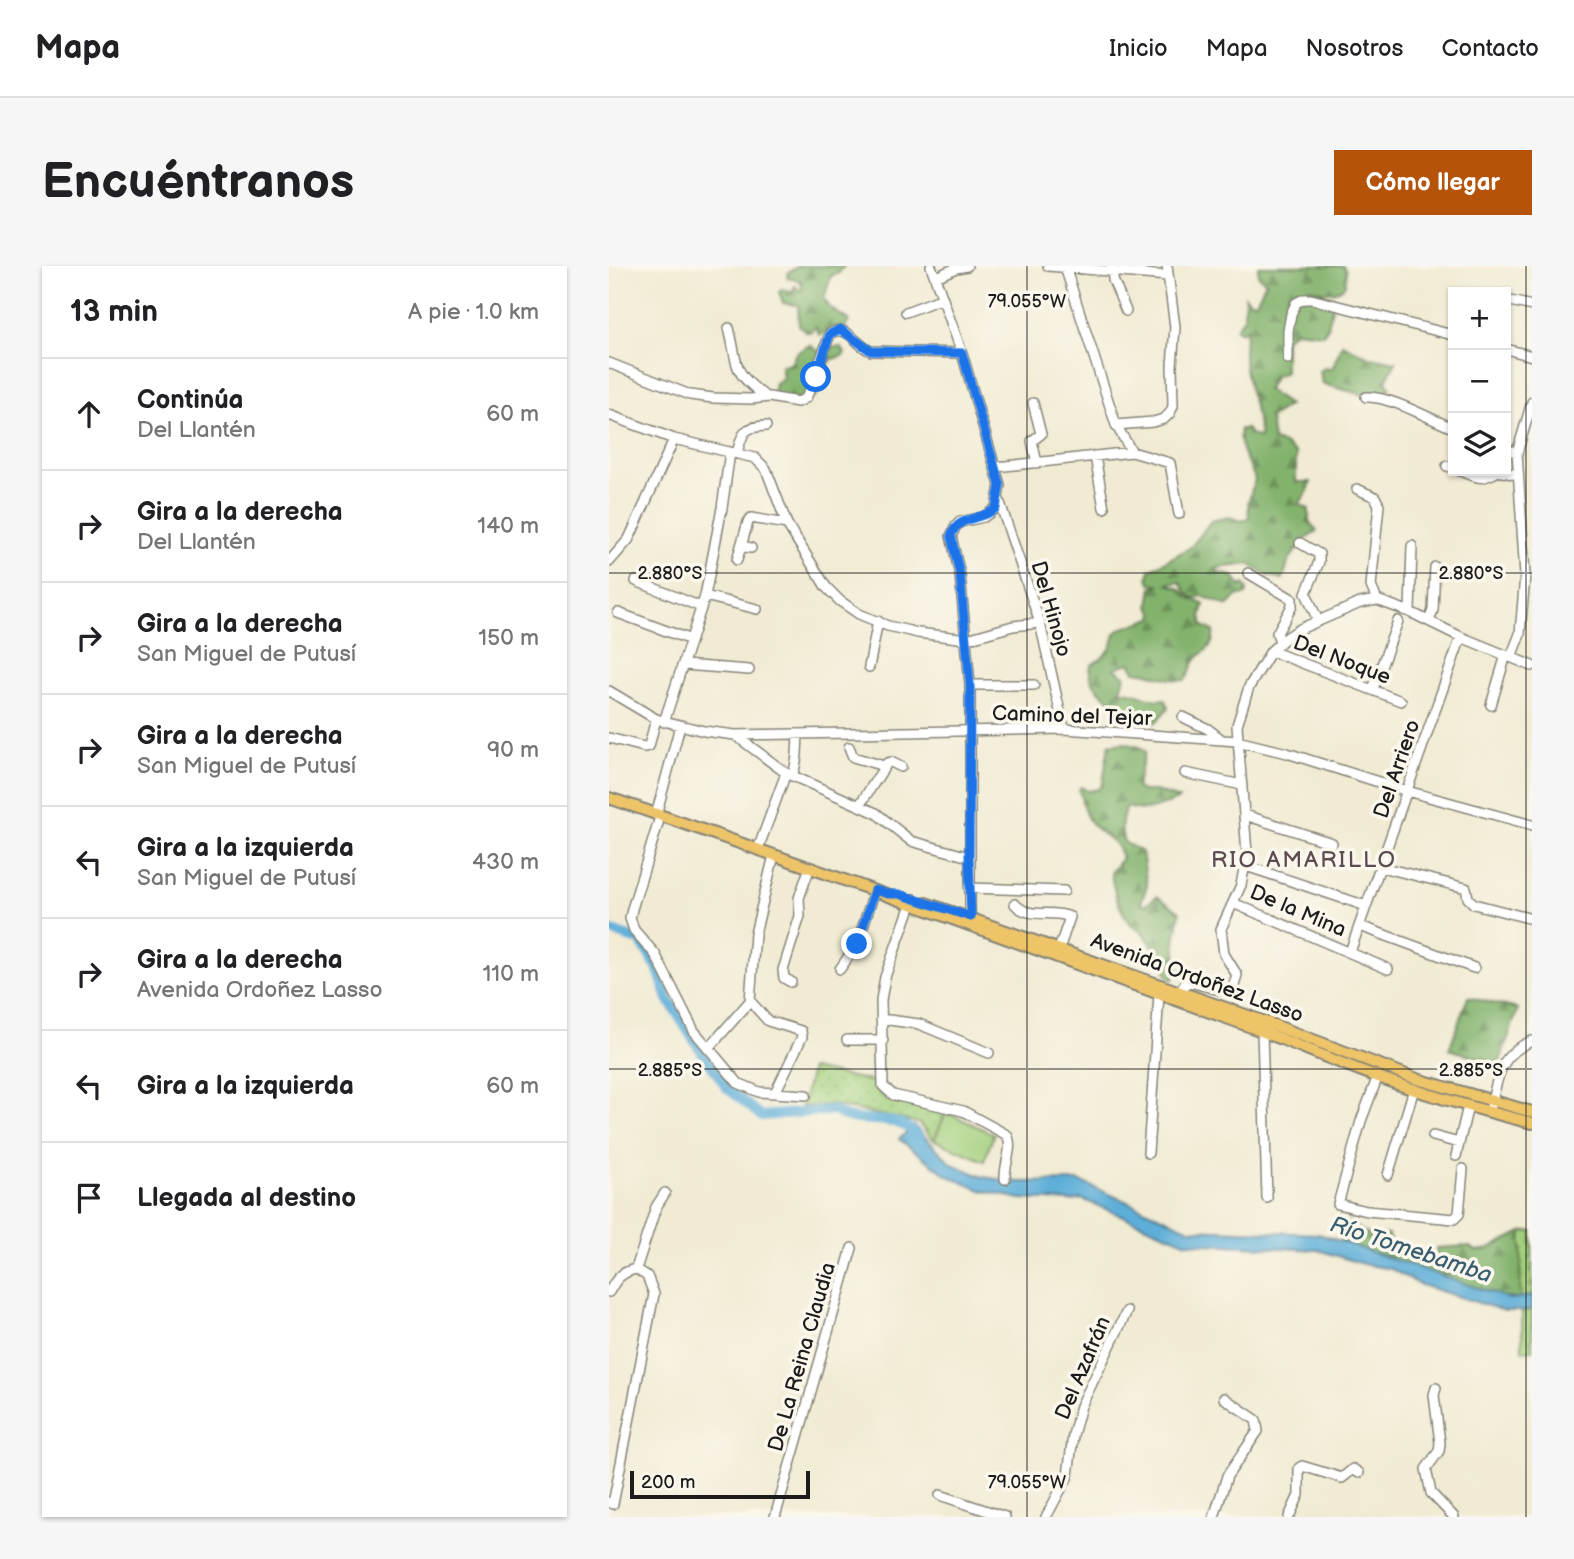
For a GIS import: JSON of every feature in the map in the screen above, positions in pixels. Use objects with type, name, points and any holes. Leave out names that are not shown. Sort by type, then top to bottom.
[{"type":"main road","name":"Avenida Ordoñez Lasso","points":[[609,798],[970,922],[1414,1090],[1468,1107],[1490,1107]]},
{"type":"main road","name":"Avenida Ordoñez Lasso","points":[[970,922],[1059,949],[1180,992],[1490,1107]]},
{"type":"main road","points":[[1490,1107],[1532,1112]]},
{"type":"main road","points":[[1490,1107],[1532,1123]]},
{"type":"street","name":"Del Hinojo","points":[[931,266],[962,353],[996,467],[1000,485],[999,500],[1040,623],[1064,729]]},
{"type":"street","points":[[936,277],[967,266]]},
{"type":"street","points":[[1048,266],[1168,271],[1175,327],[1173,406],[1164,419],[1116,425]]},
{"type":"street","points":[[1065,267],[1116,425],[1132,452]]},
{"type":"street","points":[[1113,269],[1116,290],[1126,310]]},
{"type":"street","points":[[905,312],[943,298]]},
{"type":"street","points":[[1288,359],[1291,314],[1296,303],[1304,299],[1359,310],[1448,334]]},
{"type":"street","points":[[1511,301],[1532,306]]},
{"type":"street","points":[[729,328],[738,370],[766,397]]},
{"type":"street","points":[[609,363],[690,395],[734,399],[766,397],[798,402],[806,398],[830,334],[840,329],[871,351],[962,353]]},
{"type":"street","points":[[1510,350],[1532,356]]},
{"type":"street","points":[[1366,397],[1394,403],[1448,426]]},
{"type":"street","points":[[1491,705],[1520,634],[1527,528],[1517,453],[1532,402]]},
{"type":"street","points":[[1033,403],[1041,434],[1032,441],[1037,463]]},
{"type":"street","points":[[609,415],[674,439],[755,458],[766,469],[787,524],[826,587],[859,614],[918,634],[967,639],[1013,626],[1040,623]]},
{"type":"street","points":[[609,738],[633,745],[649,746],[684,665],[705,596],[733,452],[748,428],[767,426]]},
{"type":"street","points":[[609,562],[629,539],[674,439]]},
{"type":"street","points":[[1511,451],[1517,453]]},
{"type":"street","points":[[996,467],[1132,452],[1170,463],[1179,514]]},
{"type":"street","points":[[1095,456],[1104,508]]},
{"type":"street","points":[[1511,474],[1518,475]]},
{"type":"street","points":[[1357,489],[1375,497],[1379,505],[1371,586],[1377,600]]},
{"type":"street","points":[[970,922],[970,685],[960,575],[952,543],[953,531],[960,522],[984,517],[991,513],[999,500]]},
{"type":"street","points":[[737,560],[751,518],[758,517],[787,524]]},
{"type":"street","points":[[1300,543],[1316,551],[1320,559],[1306,593],[1318,621]]},
{"type":"street","points":[[741,545],[751,548]]},
{"type":"street","points":[[1411,612],[1412,546]]},
{"type":"street","points":[[1429,621],[1433,610],[1435,567]]},
{"type":"street","points":[[1248,573],[1292,599],[1292,606],[1277,634],[1280,642]]},
{"type":"street","points":[[636,580],[701,607]]},
{"type":"street","points":[[705,596],[757,609]]},
{"type":"street","points":[[1180,992],[1185,984],[1190,982],[1220,990],[1234,986],[1237,975],[1224,954],[1220,929],[1246,866],[1245,815],[1237,725],[1249,687],[1271,651],[1280,642],[1318,621],[1360,603],[1377,600],[1411,612],[1532,666]]},
{"type":"street","points":[[618,613],[691,640]]},
{"type":"street","points":[[869,667],[878,621]]},
{"type":"street","points":[[1373,689],[1398,621]]},
{"type":"street","name":"Del Arriero","points":[[1350,952],[1461,636]]},
{"type":"street","name":"Del Noque","points":[[1271,651],[1401,701]]},
{"type":"street","points":[[684,665],[749,670]]},
{"type":"street","points":[[970,685],[1034,685]]},
{"type":"street","name":"Camino del Tejar","points":[[609,691],[660,720],[735,735],[1064,729],[1237,741],[1287,753],[1407,791],[1532,825]]},
{"type":"street","points":[[1183,717],[1208,729],[1222,740]]},
{"type":"street","points":[[680,726],[632,909],[631,924],[655,954],[694,1031],[744,1088],[759,1092],[806,1094]]},
{"type":"street","points":[[758,849],[789,775],[798,763],[798,734]]},
{"type":"street","points":[[735,735],[789,775],[876,813],[911,841],[969,857]]},
{"type":"street","points":[[849,747],[853,757],[884,766]]},
{"type":"street","points":[[859,806],[888,762],[901,767]]},
{"type":"street","points":[[1185,773],[1242,785]]},
{"type":"street","points":[[1245,815],[1332,843]]},
{"type":"street","points":[[708,1049],[750,1001],[755,934],[774,855]]},
{"type":"street","points":[[1246,866],[1366,906]]},
{"type":"street","points":[[791,982],[784,978],[783,970],[800,916],[799,898],[810,867]]},
{"type":"street","points":[[1381,867],[1466,888],[1468,898],[1474,904],[1532,919]]},
{"type":"street","points":[[969,888],[1064,891]]},
{"type":"street","points":[[840,969],[857,944],[875,890]]},
{"type":"street","points":[[912,902],[885,977],[881,1000],[883,1086],[893,1095],[963,1111],[1007,1135],[1010,1147],[1006,1157],[1005,1179]]},
{"type":"street","name":"De la Mina","points":[[1233,903],[1388,969]]},
{"type":"street","points":[[1015,904],[1025,912],[1070,917],[1059,949]]},
{"type":"street","points":[[1360,926],[1474,968]]},
{"type":"street","points":[[1148,1153],[1159,995]]},
{"type":"street","points":[[750,1001],[768,1021],[795,1028],[803,1034],[775,1093]]},
{"type":"street","points":[[881,1019],[919,1024],[989,1053]]},
{"type":"street","points":[[1262,1031],[1266,1198]]},
{"type":"street","points":[[847,1040],[883,1040]]},
{"type":"street","points":[[1490,1107],[1500,1069],[1508,1055],[1517,1047],[1532,1041]]},
{"type":"street","points":[[1378,1076],[1361,1121],[1338,1204],[1367,1211],[1454,1219],[1459,1214],[1463,1168]]},
{"type":"street","points":[[1388,1175],[1414,1090]]},
{"type":"street","points":[[1455,1156],[1468,1107]]},
{"type":"street","points":[[1433,1136],[1459,1143]]},
{"type":"street","points":[[636,1269],[656,1207],[665,1193]]},
{"type":"street","name":"De La Reina Claudia","points":[[775,1517],[852,1248]]},
{"type":"street","points":[[609,1292],[624,1272],[636,1269],[647,1276],[654,1294],[611,1503]]},
{"type":"street","name":"Del Azafrán","points":[[1046,1517],[1068,1476],[1073,1435],[1081,1406],[1127,1311]]},
{"type":"street","points":[[1436,1388],[1434,1395],[1440,1443],[1439,1451],[1426,1469],[1431,1493],[1454,1517]]},
{"type":"street","points":[[1214,1517],[1227,1476],[1258,1431],[1256,1420],[1224,1398]]},
{"type":"street","points":[[1289,1517],[1299,1495],[1299,1468],[1302,1465],[1342,1478],[1353,1469],[1359,1473]]},
{"type":"street","points":[[940,1495],[1005,1517]]},
{"type":"green space","points":[[798,266],[844,266],[839,273],[831,276],[824,298],[831,308],[849,321],[845,328],[819,335],[816,327],[811,332],[803,332],[807,330],[799,326],[798,305],[783,303],[779,292],[781,289],[792,292],[795,286],[802,290],[801,281],[787,278],[788,273]]},
{"type":"green space","points":[[1258,266],[1343,266],[1346,271],[1345,285],[1337,291],[1307,288],[1334,298],[1328,327],[1323,334],[1294,331],[1285,339],[1285,372],[1275,376],[1267,390],[1289,405],[1270,418],[1273,441],[1284,444],[1296,454],[1296,482],[1311,482],[1299,504],[1309,509],[1309,521],[1317,531],[1303,541],[1289,560],[1283,579],[1269,576],[1249,564],[1218,568],[1218,574],[1235,577],[1240,586],[1244,584],[1247,590],[1246,595],[1237,596],[1228,606],[1202,596],[1194,598],[1187,594],[1180,582],[1167,584],[1179,588],[1187,597],[1204,604],[1201,616],[1203,626],[1213,631],[1212,642],[1196,659],[1185,680],[1172,680],[1135,671],[1130,663],[1114,668],[1125,676],[1121,691],[1165,699],[1168,708],[1156,722],[1135,723],[1124,717],[1096,687],[1091,678],[1091,665],[1111,648],[1115,634],[1120,629],[1153,618],[1154,613],[1149,606],[1152,587],[1160,585],[1150,583],[1150,570],[1191,547],[1211,521],[1229,517],[1242,521],[1249,518],[1248,503],[1255,479],[1240,443],[1240,429],[1246,430],[1245,428],[1260,438],[1245,371],[1244,344],[1247,329],[1242,332],[1236,329],[1244,317],[1245,296],[1256,302],[1266,282],[1258,275]]},
{"type":"green space","points":[[1342,344],[1369,357],[1396,362],[1386,380],[1390,388],[1382,395],[1372,396],[1322,383],[1320,371],[1325,368],[1332,369]]},
{"type":"green space","points":[[810,345],[821,353],[830,347],[841,347],[845,353],[832,359],[824,370],[820,371],[820,387],[815,397],[810,400],[773,395],[775,383],[783,378],[781,366],[791,364],[796,353]]},
{"type":"green space","points":[[1124,743],[1139,747],[1145,752],[1136,788],[1179,799],[1148,810],[1127,807],[1122,824],[1124,842],[1142,852],[1147,886],[1142,903],[1145,905],[1157,896],[1180,912],[1175,942],[1178,971],[1172,980],[1167,975],[1162,958],[1123,912],[1116,896],[1111,872],[1122,858],[1111,840],[1087,817],[1079,790],[1081,787],[1088,791],[1099,789],[1103,782],[1109,745]]},
{"type":"green space","points":[[1468,997],[1518,1009],[1499,1064],[1449,1049]]},
{"type":"green space","points":[[811,1069],[876,1082],[882,1096],[946,1112],[934,1140],[918,1123],[833,1105],[802,1107]]},
{"type":"green space","points":[[946,1112],[994,1134],[984,1161],[934,1140]]},
{"type":"green space","points":[[1349,1222],[1366,1233],[1388,1235],[1393,1244],[1428,1261],[1436,1257],[1436,1248],[1468,1246],[1477,1251],[1488,1249],[1522,1232],[1520,1298],[1511,1299],[1444,1281],[1344,1245],[1339,1230]]},
{"type":"green space","points":[[1532,1231],[1532,1296],[1520,1298],[1522,1232]]},
{"type":"green space","points":[[1532,1309],[1532,1350],[1522,1351],[1522,1311]]},
{"type":"water","points":[[914,1126],[952,1164],[983,1177],[1019,1182],[1079,1181],[1190,1229],[1319,1234],[1510,1299],[1532,1296],[1532,1309],[1505,1311],[1421,1285],[1391,1269],[1363,1264],[1318,1250],[1187,1243],[1082,1199],[1020,1199],[981,1190],[948,1176],[899,1139]]},
{"type":"waterway","name":"Río Tomebamba","points":[[609,930],[640,941],[657,967],[668,999],[695,1042],[727,1088],[761,1116],[833,1110],[855,1119],[901,1124],[920,1139]]},
{"type":"district","name":"RIO AMARILLO","points":[[1304,860]]},
{"type":"route","points":[[816,377],[830,334],[840,329],[871,351],[962,353],[1000,485],[996,508],[984,517],[960,522],[951,536],[960,575],[970,685],[971,917],[899,894],[875,890],[857,944]]}]
